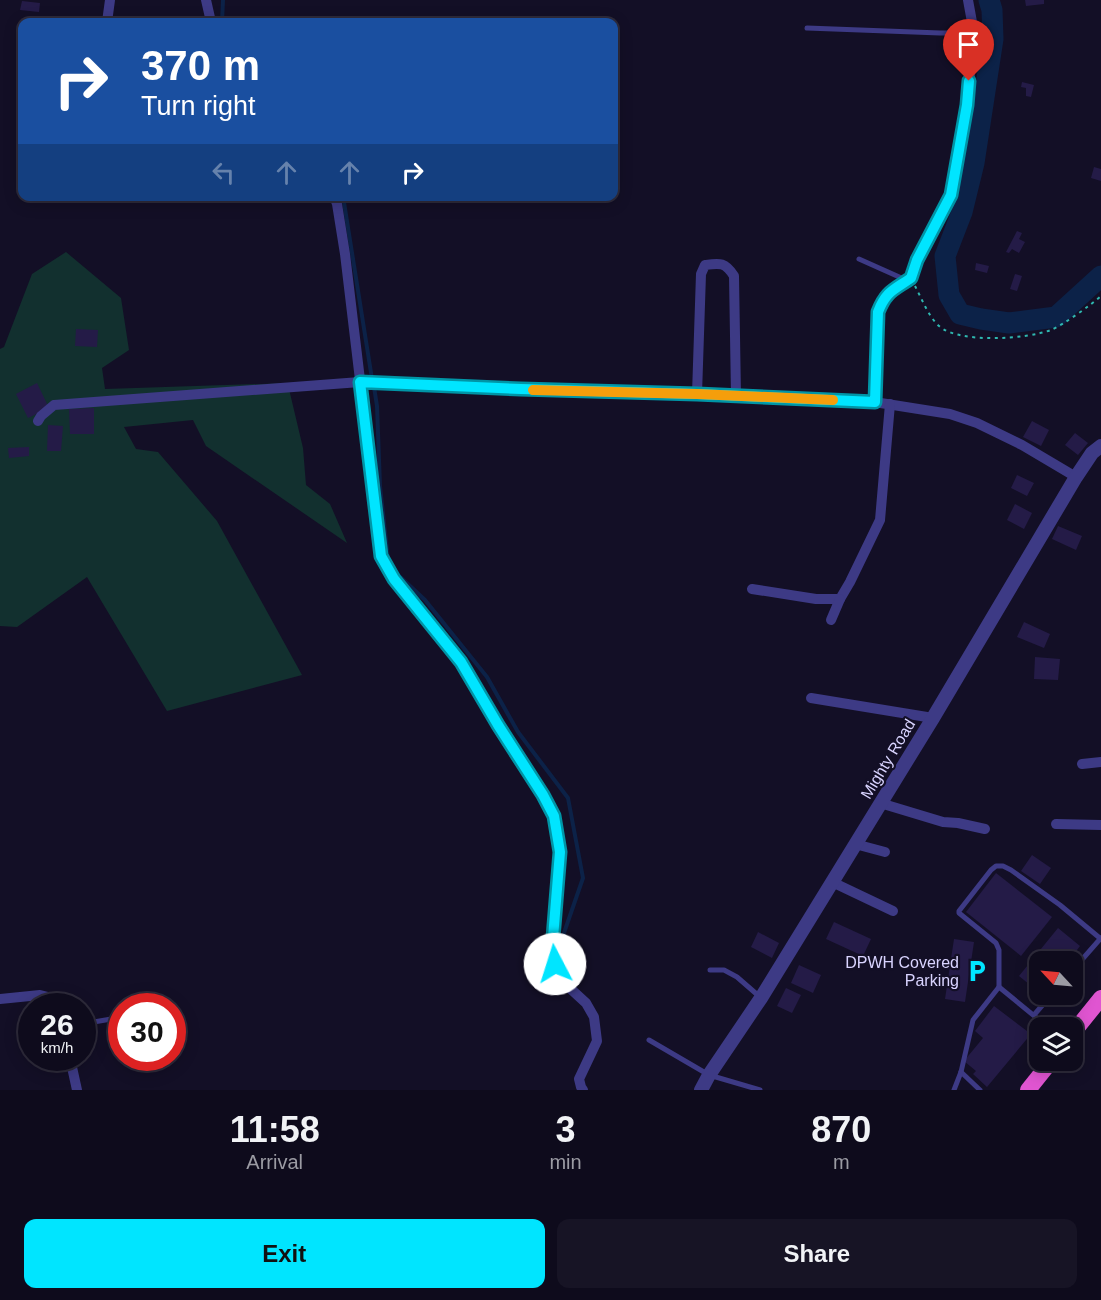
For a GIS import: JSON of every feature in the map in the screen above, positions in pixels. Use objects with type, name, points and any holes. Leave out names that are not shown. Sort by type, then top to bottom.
[{"type":"highway","points":[[1083,1020],[1101,998]]},
{"type":"highway","points":[[1028,1090],[1043,1071]]},
{"type":"street","points":[[108,18],[110,0]]},
{"type":"street","points":[[206,0],[210,18]]},
{"type":"street","points":[[875,402],[878,312],[882,300],[896,287],[909,280],[951,195],[967,105],[974,33],[968,0]]},
{"type":"street","points":[[336,201],[345,254],[381,556],[394,579],[461,662],[554,816],[560,852],[552,950],[561,980],[586,1003],[594,1017],[597,1035],[597,1041],[579,1079],[584,1090]]},
{"type":"street","points":[[697,394],[701,274],[705,265],[718,263],[729,268],[734,276],[736,396]]},
{"type":"street","points":[[38,421],[54,405],[360,382],[875,402],[950,414],[977,423],[1022,445],[1076,477]]},
{"type":"street","points":[[831,620],[880,520],[890,404]]},
{"type":"street","name":"Mighty Road","points":[[701,1090],[761,998],[933,718],[1076,477],[1092,453],[1101,446]]},
{"type":"street","points":[[752,589],[816,599],[840,598]]},
{"type":"street","points":[[811,698],[933,718]]},
{"type":"street","points":[[1082,764],[1101,762]]},
{"type":"street","points":[[880,803],[943,822],[986,829]]},
{"type":"street","points":[[1056,824],[1101,825]]},
{"type":"street","points":[[855,844],[885,852]]},
{"type":"street","points":[[832,882],[893,911]]},
{"type":"street","points":[[0,999],[18,997]]},
{"type":"street","points":[[73,1071],[77,1090]]},
{"type":"lane","points":[[807,28],[974,33]]},
{"type":"lane","points":[[859,259],[909,280]]},
{"type":"lane","points":[[954,1090],[961,1072],[973,1020],[999,987],[999,950],[996,943],[959,911],[991,870],[996,866],[1003,866],[1011,870],[1101,938],[1083,958]]},
{"type":"lane","points":[[710,970],[724,970],[731,973],[761,998]]},
{"type":"lane","points":[[999,987],[1034,1016],[1043,1005]]},
{"type":"lane","points":[[649,1040],[710,1075],[760,1090]]},
{"type":"lane","points":[[961,1072],[980,1090]]},
{"type":"path","points":[[909,280],[939,326],[952,334],[975,337],[1031,336],[1053,329],[1101,296]]},
{"type":"green space","points":[[66,252],[121,298],[129,350],[102,368],[105,389],[289,383],[303,448],[306,485],[330,504],[347,543],[206,446],[193,420],[124,427],[136,449],[158,452],[217,521],[302,675],[167,711],[87,577],[17,627],[0,626],[0,349],[4,347],[32,274]]},
{"type":"building","points":[[1025,0],[1044,0],[1044,4],[1026,6]]},
{"type":"building","points":[[22,1],[40,3],[39,12],[20,10]]},
{"type":"building","points":[[1022,82],[1034,85],[1031,97],[1026,96],[1026,88],[1021,87]]},
{"type":"building","points":[[1094,167],[1101,169],[1101,181],[1091,178]]},
{"type":"building","points":[[1017,231],[1022,233],[1019,239],[1025,242],[1019,253],[1012,249],[1009,253],[1006,252]]},
{"type":"building","points":[[976,263],[989,266],[987,273],[975,270]]},
{"type":"building","points":[[1015,274],[1022,276],[1017,291],[1010,289]]},
{"type":"building","points":[[76,329],[98,330],[97,347],[75,346]]},
{"type":"building","points":[[37,383],[49,408],[28,418],[16,394]]},
{"type":"building","points":[[94,408],[94,434],[70,434],[69,409]]},
{"type":"building","points":[[1032,421],[1049,430],[1041,446],[1023,437]]},
{"type":"building","points":[[48,425],[63,426],[61,451],[47,451]]},
{"type":"building","points":[[1075,433],[1088,443],[1078,455],[1065,445]]},
{"type":"building","points":[[29,447],[29,456],[9,458],[8,448]]},
{"type":"building","points":[[1017,475],[1034,483],[1027,496],[1011,488]]},
{"type":"building","points":[[1015,504],[1032,513],[1024,529],[1007,520]]},
{"type":"building","points":[[1058,526],[1082,536],[1076,550],[1052,539]]},
{"type":"building","points":[[1024,622],[1050,634],[1044,648],[1017,637]]},
{"type":"building","points":[[1035,657],[1060,659],[1058,680],[1034,679]]},
{"type":"building","points":[[1032,855],[1051,868],[1040,884],[1021,871]]},
{"type":"building","points":[[996,873],[1052,917],[1021,956],[966,912]]},
{"type":"building","points":[[834,922],[871,939],[863,956],[826,939]]},
{"type":"building","points":[[1058,928],[1080,946],[1076,951],[1039,951]]},
{"type":"building","points":[[758,932],[779,943],[772,958],[751,947]]},
{"type":"building","points":[[954,939],[974,942],[965,1002],[945,999]]},
{"type":"building","points":[[1029,964],[1029,984],[1019,976]]},
{"type":"building","points":[[799,965],[821,975],[813,993],[791,983]]},
{"type":"building","points":[[786,988],[801,995],[792,1013],[777,1006]]},
{"type":"building","points":[[994,1006],[1029,1032],[1029,1036],[987,1087],[973,1074],[976,1071],[964,1061],[983,1038],[975,1031]]},
{"type":"waterway","points":[[222,18],[223,0]]},
{"type":"waterway","points":[[989,0],[992,10],[993,39],[974,163],[962,212],[945,256],[949,295],[960,314],[1009,323],[1056,317],[1101,276]]},
{"type":"waterway","points":[[344,201],[372,379]]},
{"type":"waterway","points":[[374,387],[377,406],[380,486],[388,559]]},
{"type":"waterway","points":[[394,571],[425,600],[487,677],[518,732],[568,798],[583,878],[556,956]]},
{"type":"slow traffic","points":[[533,390],[833,400]]},
{"type":"place","name":"DPWH Covered Parking","points":[[977,971]]},
{"type":"route","points":[[555,964],[552,950],[560,852],[554,816],[461,662],[394,579],[381,556],[360,382],[875,402],[878,312],[882,300],[896,287],[911,278],[917,260],[951,195],[969,81]]}]
